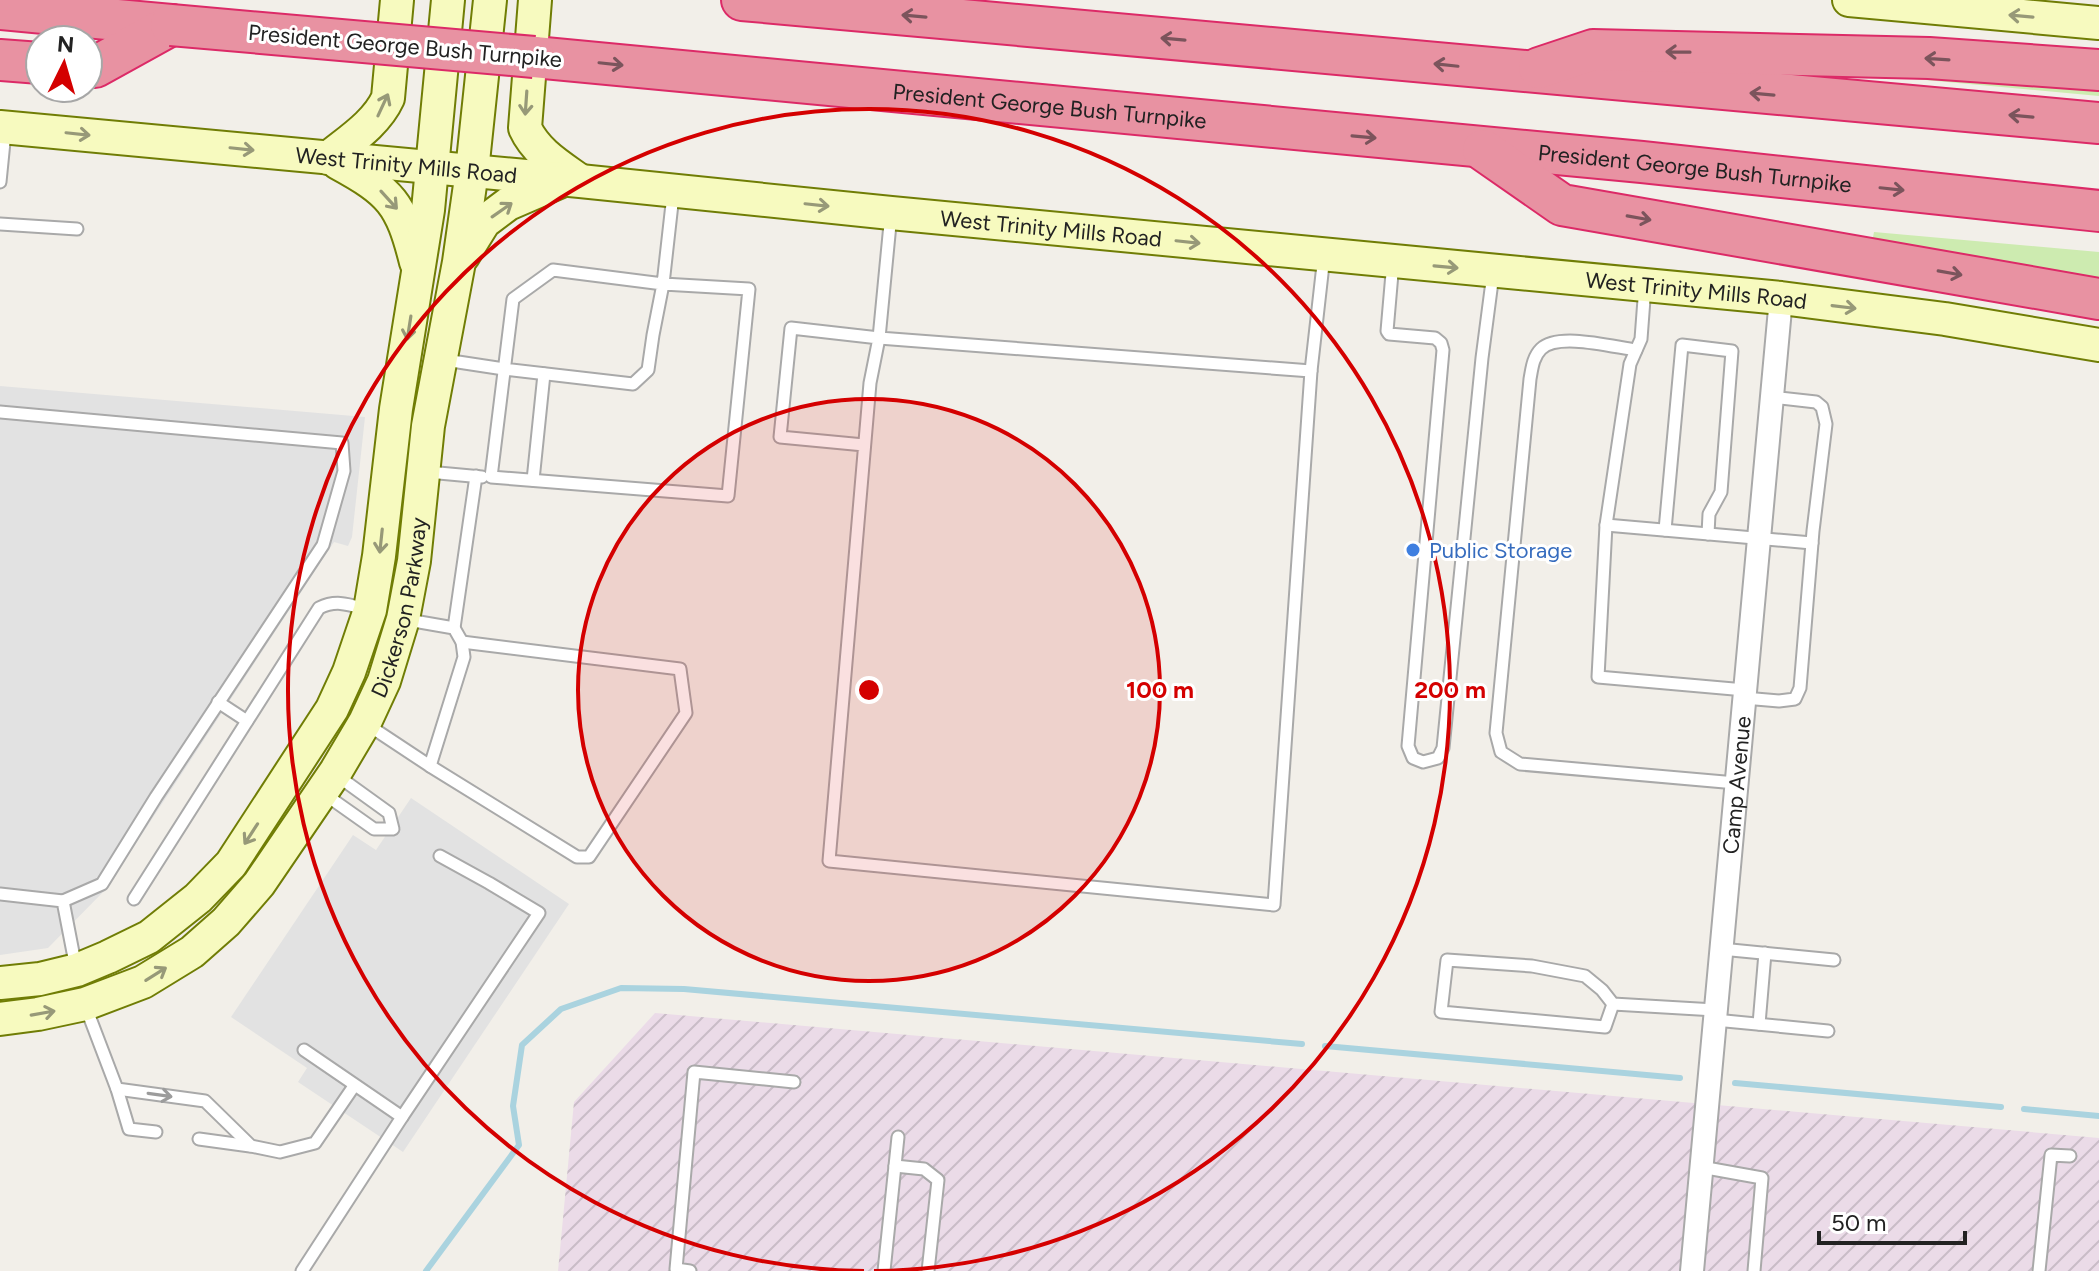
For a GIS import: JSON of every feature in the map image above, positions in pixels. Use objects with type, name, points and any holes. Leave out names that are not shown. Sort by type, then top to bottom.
[{"type":"highway","points":[[742,0],[2099,123]]},
{"type":"highway","name":"President George Bush Turnpike","points":[[0,9],[440,47],[1658,164],[2099,211]]},
{"type":"highway","points":[[104,62],[171,25]]},
{"type":"highway","points":[[1524,73],[1593,50],[1929,58],[2099,70]]},
{"type":"highway","points":[[0,60],[24,62]]},
{"type":"highway","points":[[1480,148],[1562,205],[2099,299]]},
{"type":"main road","points":[[397,0],[388,98],[383,110],[328,158],[374,183],[398,210],[409,232],[418,268]]},
{"type":"main road","name":"Dickerson Parkway","points":[[0,983],[40,979],[77,970],[108,957],[149,937],[198,898],[231,864],[332,709],[349,672],[370,610],[379,556],[396,409],[428,210],[448,0]]},
{"type":"main road","name":"Dickerson Parkway","points":[[0,1019],[85,1004],[143,982],[192,952],[226,922],[259,884],[329,782],[365,722],[384,681],[403,619],[414,561],[428,426],[459,262],[472,171],[490,0]]},
{"type":"main road","points":[[459,262],[484,222],[508,204],[572,180],[540,151],[525,128],[535,0]]},
{"type":"main road","points":[[1849,0],[2059,14],[2099,23]]},
{"type":"main road","name":"West Trinity Mills Road","points":[[2,127],[1781,298],[1945,319],[2099,345]]},
{"type":"main road","points":[[370,610],[403,619]]},
{"type":"main road","points":[[332,709],[365,722]]},
{"type":"main road","points":[[294,769],[329,782]]},
{"type":"main road","points":[[77,970],[85,1004]]},
{"type":"street","name":"Camp Avenue","points":[[1692,1271],[1781,298]]},
{"type":"lane","points":[[0,182],[2,127]]},
{"type":"lane","points":[[440,359],[633,384],[648,370],[663,284],[674,190]]},
{"type":"lane","points":[[891,213],[879,338],[870,383],[864,445],[829,861],[1274,905],[1311,371],[1324,255]]},
{"type":"lane","points":[[0,224],[77,229]]},
{"type":"lane","points":[[1394,262],[1387,331],[1389,334],[1435,338],[1443,350],[1408,746],[1413,758],[1423,762],[1438,758],[1443,748],[1482,358],[1494,271]]},
{"type":"lane","points":[[423,472],[728,496],[749,289],[663,284],[553,270],[513,299],[491,477]]},
{"type":"lane","points":[[1645,286],[1641,339],[1630,364],[1606,525],[1598,677],[1745,694],[1779,701],[1795,699],[1800,688],[1826,424],[1822,407],[1816,402],[1772,397]]},
{"type":"lane","points":[[864,445],[780,437],[791,328],[879,338],[1311,371]]},
{"type":"lane","points":[[1636,350],[1567,340],[1542,348],[1534,359],[1528,394],[1496,733],[1501,752],[1520,764],[1736,783]]},
{"type":"lane","points":[[1665,530],[1682,345],[1732,351],[1721,492],[1709,514],[1708,534]]},
{"type":"lane","points":[[533,480],[544,374]]},
{"type":"lane","points":[[0,412],[342,443],[344,471],[323,545],[102,884],[63,901],[0,894]]},
{"type":"lane","points":[[430,766],[464,657],[462,642],[454,628],[476,476]]},
{"type":"lane","points":[[1606,525],[1812,543]]},
{"type":"lane","points":[[134,899],[319,608],[330,602],[370,610]]},
{"type":"lane","points":[[403,619],[454,628]]},
{"type":"lane","points":[[365,722],[577,857],[589,857],[686,713],[680,669],[462,642]]},
{"type":"lane","points":[[218,702],[247,721]]},
{"type":"lane","points":[[329,782],[346,782],[389,813],[393,829],[374,829],[333,800],[329,782]]},
{"type":"lane","points":[[302,1271],[539,913],[440,856]]},
{"type":"lane","points":[[63,901],[77,970]]},
{"type":"lane","points":[[1721,949],[1834,960]]},
{"type":"lane","points":[[1759,1024],[1765,953]]},
{"type":"lane","points":[[1613,1004],[1605,1027],[1441,1012],[1447,960],[1532,966],[1585,976],[1613,1004],[1828,1031]]},
{"type":"lane","points":[[85,1004],[129,1129],[156,1132]]},
{"type":"lane","points":[[304,1050],[402,1117]]},
{"type":"lane","points":[[690,1271],[676,1269],[694,1072],[794,1082]]},
{"type":"lane","points":[[199,1139],[280,1152],[315,1143],[354,1086]]},
{"type":"lane","points":[[117,1089],[205,1101],[251,1146]]},
{"type":"lane","points":[[884,1271],[898,1137]]},
{"type":"lane","points":[[2039,1271],[2051,1155],[2070,1156]]},
{"type":"lane","points":[[895,1166],[924,1169],[938,1180],[928,1271]]},
{"type":"lane","points":[[1701,1167],[1762,1178],[1754,1271]]},
{"type":"shaded area","points":[[0,386],[365,417],[352,537],[348,546],[334,542],[106,889],[48,948],[0,955]]},
{"type":"shaded area","points":[[411,798],[569,904],[403,1152],[298,1082],[307,1068],[231,1017],[353,835],[376,850]]},
{"type":"shaded area","points":[[655,1013],[2099,1138],[2099,1271],[558,1271],[574,1102]]},
{"type":"green space","points":[[1871,75],[2099,83],[2099,96]]},
{"type":"green space","points":[[1874,232],[2099,252],[2099,283],[1872,243]]},
{"type":"waterway","points":[[426,1271],[519,1145],[513,1106],[522,1045],[561,1009],[621,988],[684,989],[1302,1044]]},
{"type":"waterway","points":[[1325,1046],[1680,1078]]},
{"type":"waterway","points":[[1735,1083],[2001,1107]]},
{"type":"waterway","points":[[2024,1109],[2099,1116]]},
{"type":"place","name":"Public Storage","points":[[1413,550]]}]
